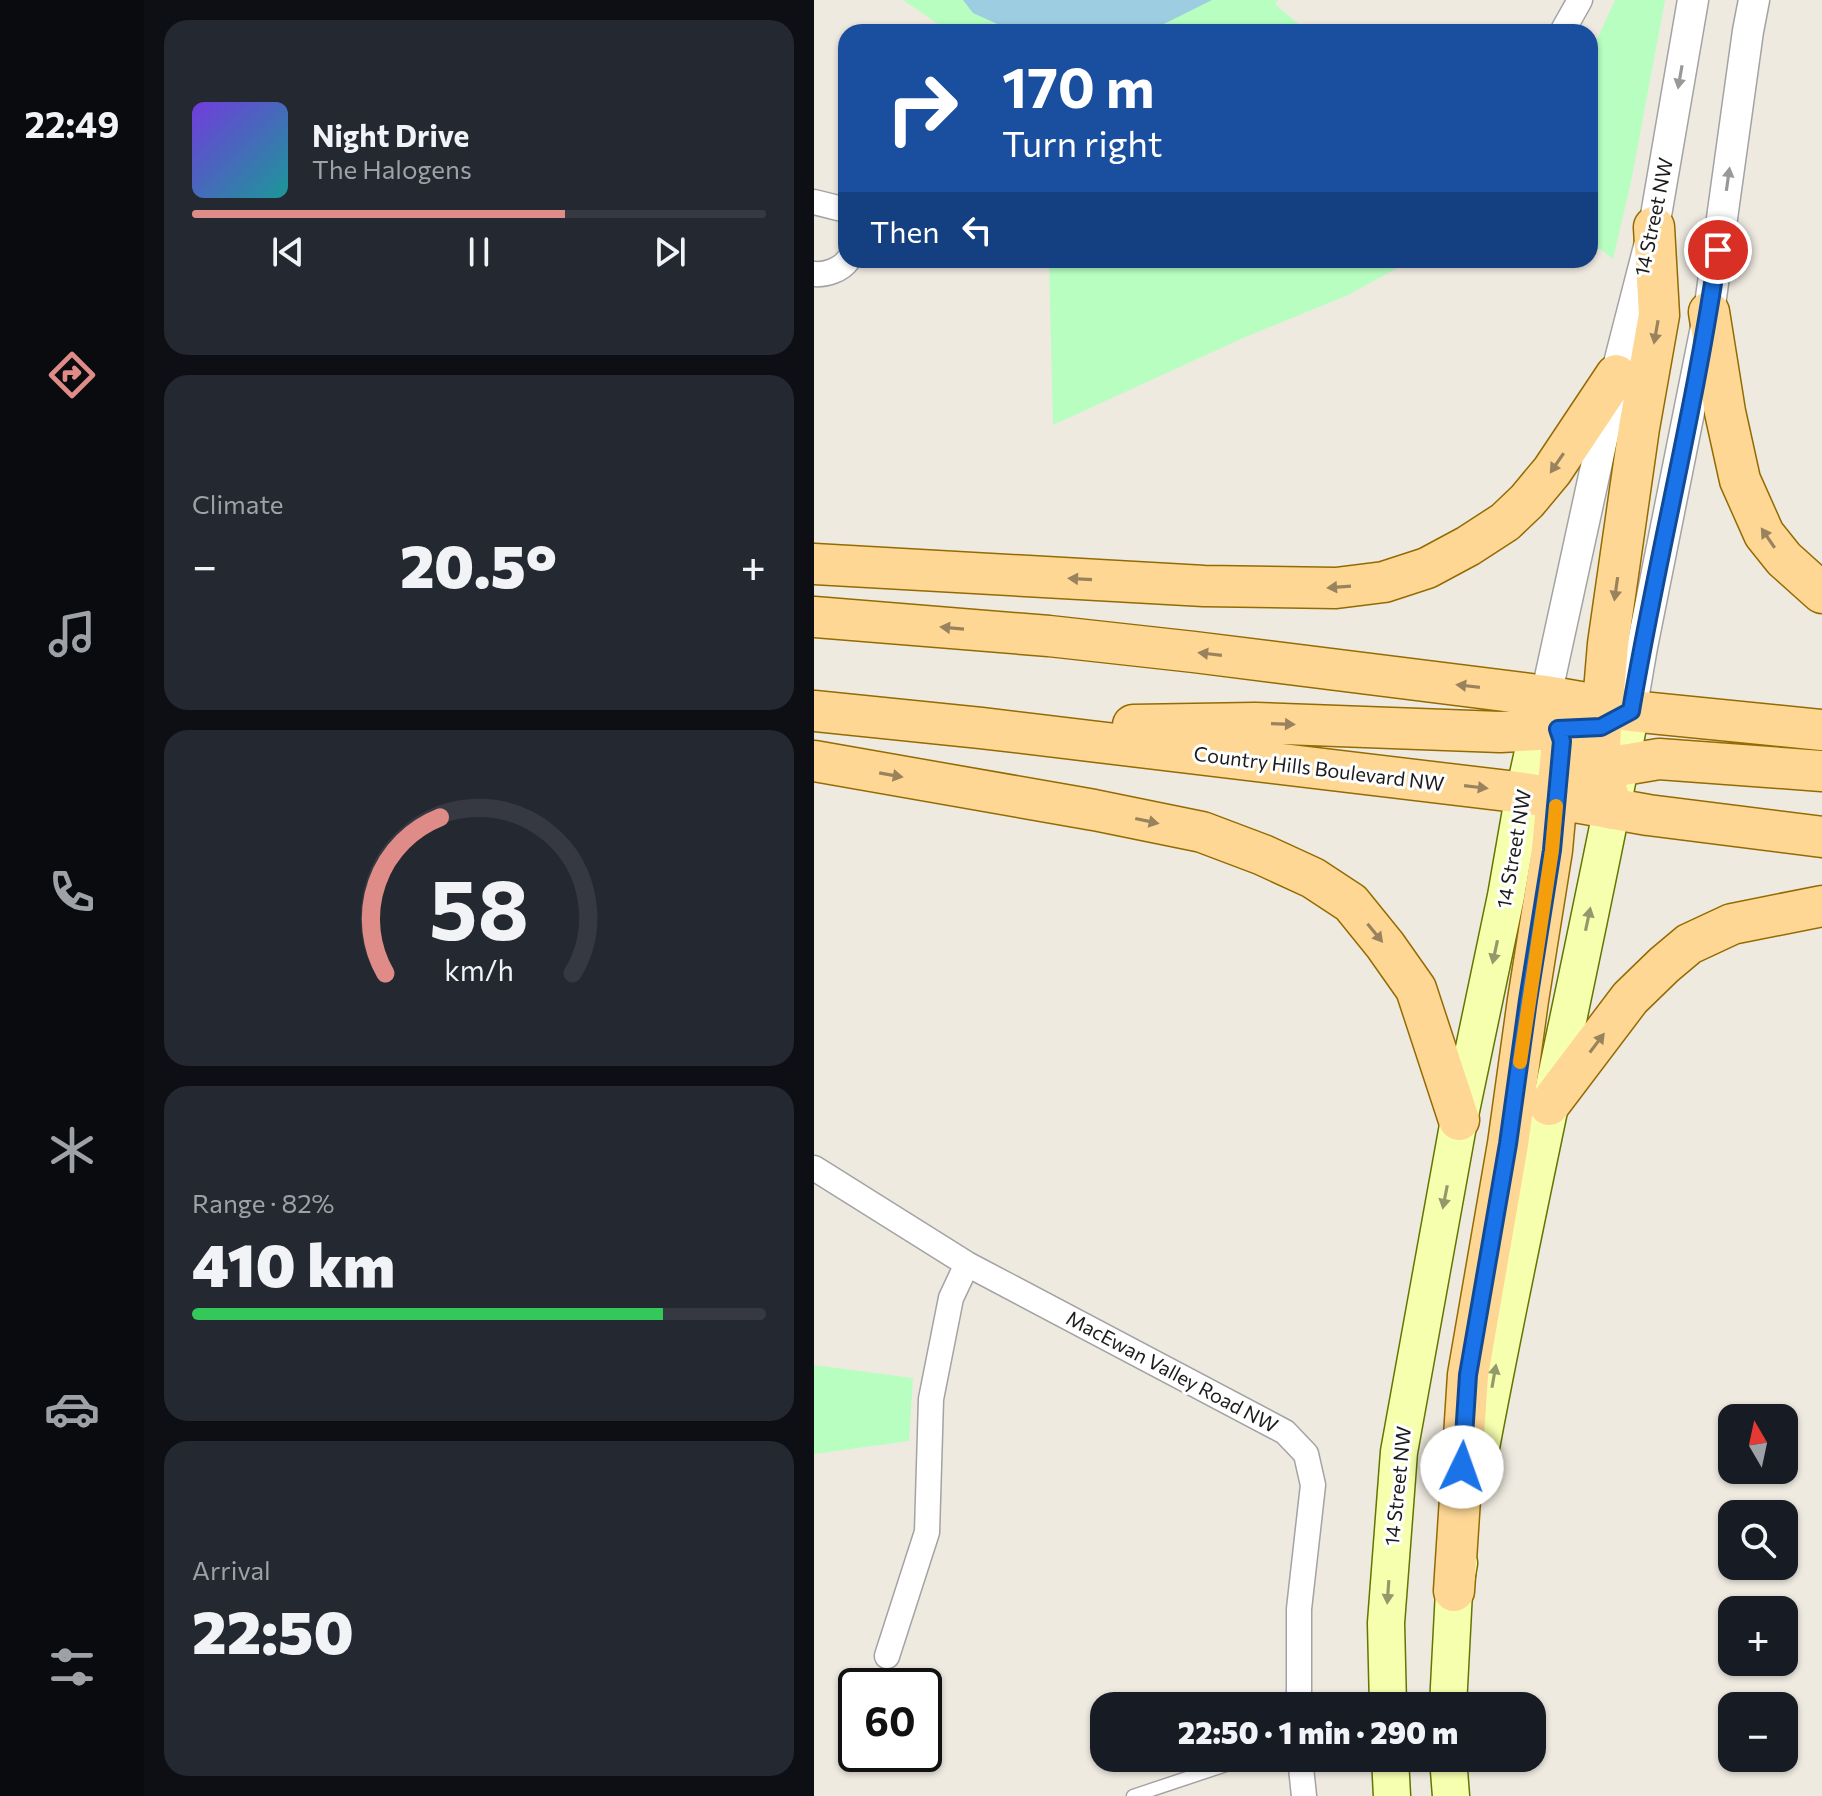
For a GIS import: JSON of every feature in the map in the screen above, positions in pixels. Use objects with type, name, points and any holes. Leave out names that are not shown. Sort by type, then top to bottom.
[{"type":"main road","points":[[1454,1591],[1549,1105],[1613,809],[1608,644],[1639,428],[1659,315],[1654,227]]},
{"type":"main road","points":[[1709,312],[1725,412],[1740,480],[1764,534],[1784,559],[1822,593]]},
{"type":"main road","points":[[814,564],[1204,586],[1336,588],[1384,582],[1427,568],[1505,522],[1552,471],[1616,375]]},
{"type":"main road","points":[[814,617],[1049,636],[1210,654],[1547,718],[1612,715],[1822,730]]},
{"type":"main road","name":"Country Hills Boulevard NW","points":[[814,711],[1547,789],[1613,809],[1822,837]]},
{"type":"main road","points":[[981,728],[1255,723],[1500,732],[1547,718]]},
{"type":"main road","points":[[1449,1692],[1468,1375],[1508,1144],[1552,850],[1547,789],[1562,741],[1547,718]]},
{"type":"main road","points":[[1547,789],[1610,766],[1659,759],[1822,771]]},
{"type":"main road","points":[[814,761],[1202,832],[1313,878],[1351,903],[1416,989],[1459,1120]]},
{"type":"main road","name":"14 Street NW","points":[[1388,1692],[1386,1623],[1399,1452],[1459,1120],[1506,896],[1547,789]]},
{"type":"main road","points":[[1549,1105],[1630,998],[1689,944],[1732,924],[1822,906]]},
{"type":"main road","points":[[1391,1772],[1392,1796]]},
{"type":"main road","points":[[1449,1772],[1451,1796]]},
{"type":"street","points":[[1566,24],[1580,0]]},
{"type":"street","name":"14 Street NW","points":[[1547,718],[1616,375],[1654,227],[1693,0]]},
{"type":"street","points":[[1612,715],[1642,647],[1709,312],[1754,0]]},
{"type":"street","points":[[814,202],[838,208]]},
{"type":"street","points":[[814,274],[823,275],[839,268]]},
{"type":"street","name":"MacEwan Valley Road NW","points":[[814,1168],[967,1264],[1285,1432],[1306,1454],[1313,1485],[1299,1609],[1299,1692]]},
{"type":"street","points":[[887,1656],[927,1532],[931,1399],[951,1298],[967,1264]]},
{"type":"street","points":[[1301,1772],[1304,1796]]},
{"type":"lane","points":[[1133,1796],[1205,1772]]},
{"type":"green space","points":[[903,0],[1278,0],[1275,4],[1299,24],[938,24]]},
{"type":"green space","points":[[1615,0],[1665,0],[1631,182],[1613,259],[1598,247],[1598,37]]},
{"type":"green space","points":[[1049,268],[1397,268],[1348,295],[1243,338],[1053,425]]},
{"type":"green space","points":[[814,1365],[913,1378],[909,1441],[814,1454]]},
{"type":"water","points":[[963,0],[1212,0],[1164,24],[997,24],[973,13]]},
{"type":"slow traffic","points":[[1520,1062],[1556,806]]},
{"type":"route","points":[[1462,1467],[1468,1375],[1508,1144],[1552,850],[1562,741],[1558,729],[1601,727],[1631,711],[1709,312],[1718,250]]}]
